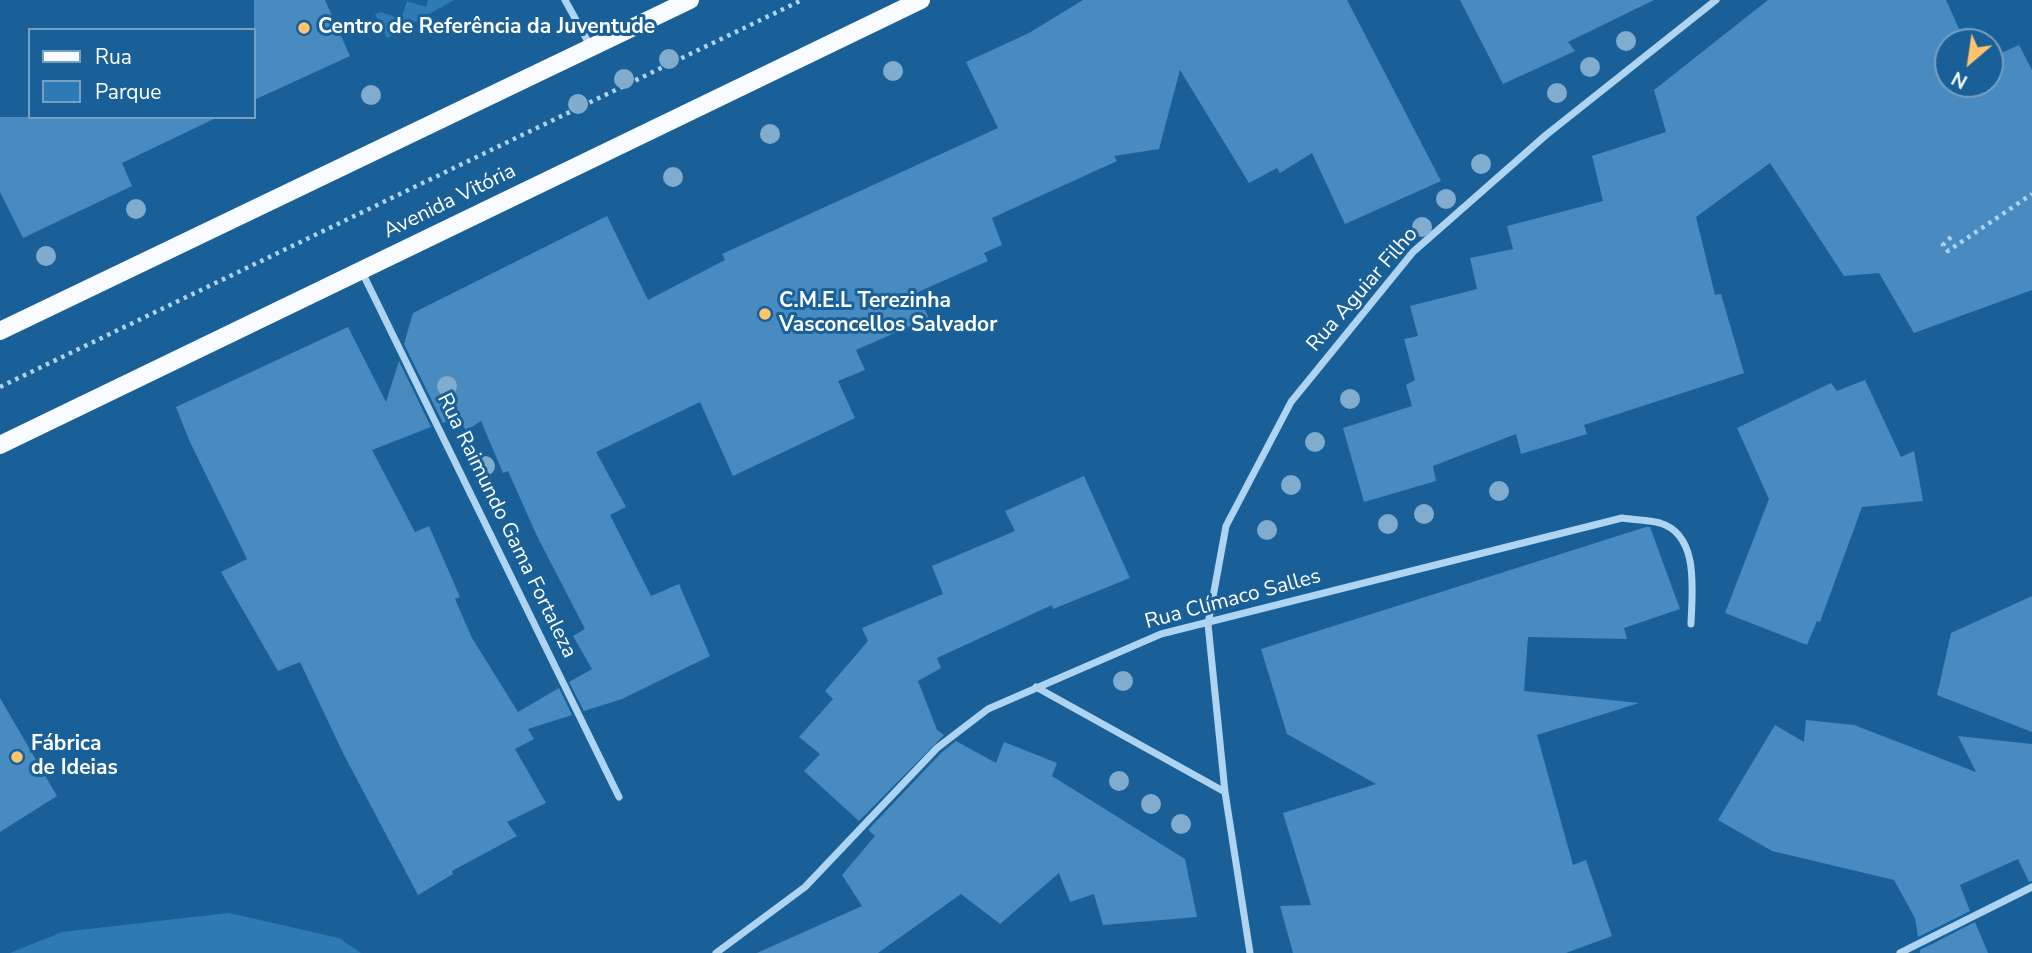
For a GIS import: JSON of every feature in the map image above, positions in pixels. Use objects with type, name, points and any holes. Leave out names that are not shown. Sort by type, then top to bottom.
[{"type":"main road","points":[[0,331],[690,0]]},
{"type":"main road","name":"Avenida Vitória","points":[[0,444],[921,0]]},
{"type":"street","points":[[565,0],[592,48]]},
{"type":"street","name":"Rua Aguiar Filho","points":[[1225,792],[1208,624],[1226,526],[1291,402],[1412,252],[1546,135],[1716,0]]},
{"type":"street","name":"Rua Raimundo Gama Fortaleza","points":[[362,270],[619,797]]},
{"type":"street","name":"Rua Clímaco Salles","points":[[716,953],[805,887],[937,748],[988,709],[1161,634],[1622,518],[1662,523],[1686,544],[1692,572],[1691,624]]},
{"type":"street","points":[[1036,687],[1225,792],[1250,953]]},
{"type":"street","points":[[1900,953],[2032,887]]},
{"type":"path","points":[[0,387],[802,0]]},
{"type":"path","points":[[1951,237],[1942,246],[1948,251],[2032,194]]},
{"type":"green space","points":[[428,0],[454,0],[387,38],[375,14],[381,12],[401,19],[407,1],[426,7]]},
{"type":"green space","points":[[229,913],[339,938],[361,953],[10,953],[62,932]]},
{"type":"building","name":"Centro de Referência da Juventude","points":[[254,0],[325,0],[350,56],[256,99]]},
{"type":"building","points":[[1083,0],[1347,0],[1441,181],[1345,224],[1312,153],[1280,173],[1277,168],[1249,183],[1180,70],[1159,149],[1114,156],[1117,161],[992,218],[1002,245],[984,253],[988,261],[916,293],[929,318],[856,350],[865,370],[838,381],[855,418],[733,476],[700,402],[596,452],[626,507],[610,515],[651,596],[679,584],[710,656],[622,699],[584,711],[569,682],[592,669],[573,636],[585,629],[537,536],[508,471],[503,473],[481,421],[466,431],[459,417],[443,423],[404,344],[413,313],[607,216],[648,300],[725,260],[722,254],[998,128],[966,62],[1029,33]]},
{"type":"building","points":[[1460,0],[1654,0],[1568,42],[1575,51],[1503,84]]},
{"type":"building","points":[[1768,0],[1946,0],[1959,28],[1934,28],[1934,98],[2004,98],[2004,52],[2019,45],[2032,70],[2032,290],[1914,333],[1879,273],[1844,276],[1770,163],[1696,217],[1715,295],[1721,294],[1744,373],[1584,425],[1587,434],[1521,454],[1516,434],[1433,466],[1436,481],[1364,502],[1343,428],[1412,406],[1406,385],[1415,380],[1404,339],[1418,336],[1410,306],[1477,289],[1470,258],[1513,249],[1507,226],[1603,201],[1592,156],[1666,132],[1654,90]]},
{"type":"building","points":[[0,117],[214,119],[122,163],[132,186],[23,238],[0,192]]},
{"type":"building","points":[[348,327],[386,402],[399,361],[431,427],[372,450],[415,532],[429,526],[460,597],[455,599],[472,638],[518,712],[559,688],[572,715],[528,729],[534,739],[515,749],[546,803],[507,822],[517,836],[452,871],[453,874],[418,895],[344,755],[300,662],[278,671],[221,572],[247,559],[189,440],[176,407]]},
{"type":"building","points":[[1865,380],[1901,457],[1914,451],[1923,501],[1862,507],[1820,622],[1817,621],[1807,645],[1725,613],[1769,499],[1737,428],[1831,383],[1837,391]]},
{"type":"building","points":[[1084,476],[1130,578],[1053,609],[1052,605],[937,658],[941,668],[918,681],[937,730],[944,735],[859,821],[804,771],[820,754],[799,737],[833,699],[825,691],[868,641],[862,628],[943,594],[932,566],[1015,531],[1005,511]]},
{"type":"building","points":[[1650,527],[1680,609],[1624,628],[1627,639],[1528,637],[1524,691],[1639,703],[1537,735],[1573,865],[1586,860],[1612,936],[1566,953],[1293,953],[1280,906],[1311,905],[1283,813],[1376,784],[1287,734],[1261,649]]},
{"type":"building","points":[[2032,596],[2032,732],[1937,695],[1951,633]]},
{"type":"building","name":"Fábrica de Ideias","points":[[0,698],[57,796],[0,832]]},
{"type":"building","points":[[1806,720],[1854,725],[1976,772],[1958,736],[2032,744],[2032,881],[2029,882],[2018,859],[1960,885],[1970,911],[1918,937],[1915,918],[1894,880],[1772,851],[1718,820],[1775,725],[1804,742]]},
{"type":"building","points":[[956,741],[996,763],[1004,742],[1057,763],[1052,776],[1185,859],[1197,917],[1103,925],[1094,894],[1070,902],[1059,873],[1000,924],[961,894],[878,953],[757,953],[862,906],[842,875],[875,836],[868,830],[941,753]]},
{"type":"building","points":[[1975,922],[1988,953],[1920,953],[1920,950]]},
{"type":"place","name":"Centro de Referência da Juventude","points":[[304,28]]},
{"type":"place","name":"C.M.E.L Terezinha Vasconcellos Salvador","points":[[765,314]]},
{"type":"place","name":"Fábrica de Ideias","points":[[17,757]]}]
